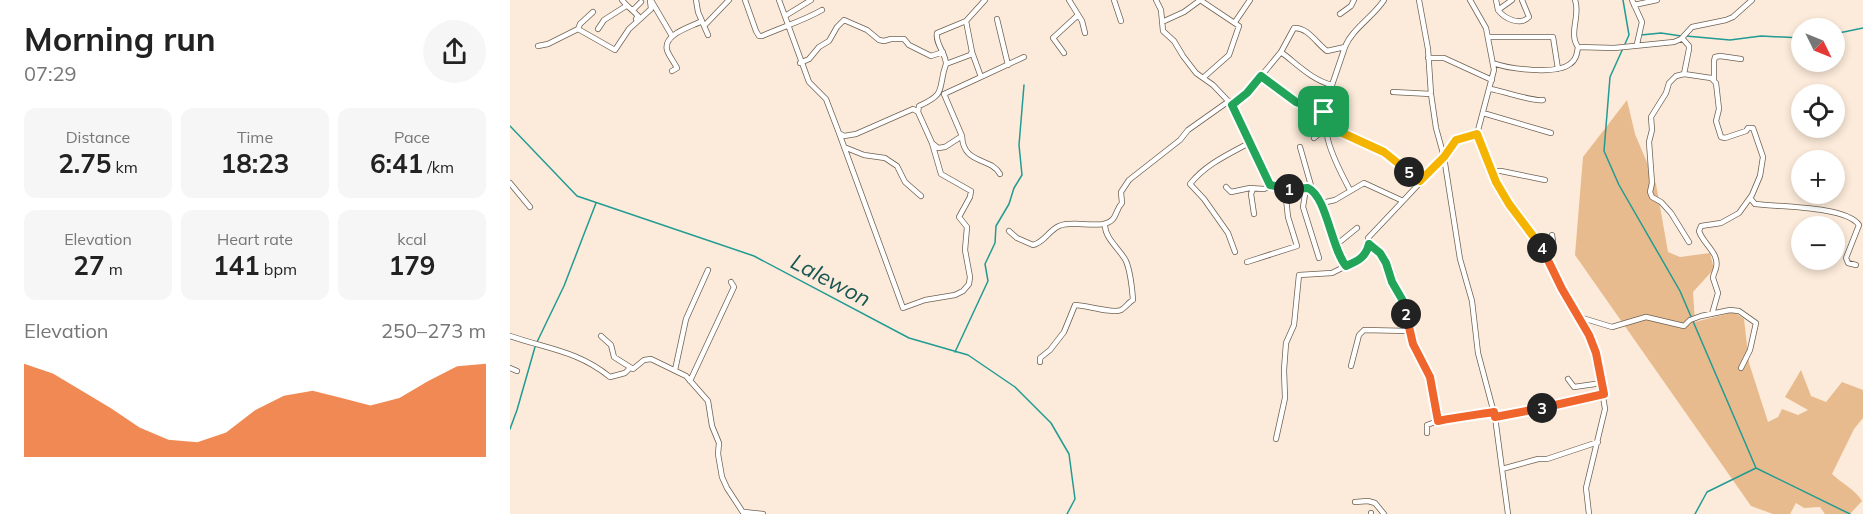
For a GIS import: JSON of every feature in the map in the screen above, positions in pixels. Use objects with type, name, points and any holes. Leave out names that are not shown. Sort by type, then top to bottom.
[{"type":"street","points":[[578,29],[615,50],[638,16],[622,0]]},
{"type":"street","points":[[635,22],[651,9],[651,0]]},
{"type":"street","points":[[651,0],[672,36]]},
{"type":"street","points":[[696,0],[708,35]]},
{"type":"street","points":[[672,71],[677,68],[667,46],[672,36],[703,23],[729,0]]},
{"type":"street","points":[[744,0],[759,36],[803,20],[822,10]]},
{"type":"street","points":[[779,0],[800,63],[809,82],[826,99],[903,308],[963,291],[969,284],[970,277],[965,250],[967,227],[959,217],[970,197],[970,191],[941,174],[932,143],[918,112],[919,106],[1024,57]]},
{"type":"street","points":[[785,16],[811,0]]},
{"type":"street","points":[[933,99],[941,91],[946,64],[946,58],[936,38],[937,33],[966,21],[985,0]]},
{"type":"street","points":[[1069,0],[1083,22],[1085,33]]},
{"type":"street","points":[[1114,0],[1121,21]]},
{"type":"street","points":[[1156,0],[1161,10],[1164,33],[1174,41],[1196,73],[1204,77],[1230,103],[1271,186]]},
{"type":"street","points":[[1162,22],[1184,12],[1199,0],[1239,26],[1229,55],[1204,77]]},
{"type":"street","points":[[1235,22],[1250,0]]},
{"type":"street","points":[[1340,14],[1351,6],[1354,0]]},
{"type":"street","points":[[1350,190],[1335,160],[1325,127],[1324,112],[1350,35],[1384,0]]},
{"type":"street","points":[[1419,0],[1436,128],[1444,157],[1460,260],[1472,301],[1478,353],[1494,415],[1508,514]]},
{"type":"street","points":[[1470,0],[1483,20],[1489,37],[1493,63],[1490,89],[1477,134],[1490,171],[1509,204],[1540,245],[1596,353],[1605,409],[1586,488],[1589,514]]},
{"type":"street","points":[[1496,0],[1498,9],[1505,15],[1523,22],[1529,17],[1522,0]]},
{"type":"street","points":[[1498,9],[1512,0]]},
{"type":"street","points":[[1493,63],[1523,69],[1558,69],[1569,65],[1575,59],[1578,47],[1574,38],[1577,6],[1575,0]]},
{"type":"street","points":[[1637,44],[1642,22],[1633,3],[1657,0]]},
{"type":"street","points":[[1578,47],[1614,48],[1637,44],[1665,45],[1682,38],[1692,27],[1733,17],[1752,0]]},
{"type":"street","points":[[633,10],[641,1]]},
{"type":"street","points":[[598,29],[604,20],[626,6]]},
{"type":"street","points":[[538,46],[548,44],[578,29],[580,24],[593,12]]},
{"type":"street","points":[[1064,53],[1053,38],[1078,15]]},
{"type":"street","points":[[997,19],[1008,65]]},
{"type":"street","points":[[800,63],[809,59],[829,41],[844,20],[867,30],[884,42],[891,39],[904,39],[909,45],[931,56],[943,52]]},
{"type":"street","points":[[966,21],[972,52],[981,77]]},
{"type":"street","points":[[1009,231],[1017,238],[1033,245],[1042,243],[1051,231],[1064,224],[1105,224],[1113,219],[1117,208],[1122,203],[1122,192],[1129,180],[1180,140],[1188,130],[1247,93],[1281,52],[1292,30],[1296,27],[1328,51],[1345,47]]},
{"type":"street","points":[[1489,37],[1553,37],[1558,69]]},
{"type":"street","points":[[1682,38],[1689,45],[1684,74]]},
{"type":"street","points":[[946,64],[970,55],[972,52]]},
{"type":"street","points":[[1281,52],[1306,72],[1332,85]]},
{"type":"street","points":[[1712,314],[1718,293],[1713,278],[1716,261],[1713,251],[1702,240],[1699,231],[1701,226],[1721,223],[1739,213],[1750,198],[1760,176],[1763,157],[1753,128],[1725,138],[1721,137],[1716,121],[1719,109],[1714,80],[1715,57],[1741,59]]},
{"type":"street","points":[[1428,58],[1444,58],[1492,80]]},
{"type":"street","points":[[1689,242],[1671,213],[1661,202],[1652,197],[1650,192],[1652,183],[1649,142],[1652,130],[1651,117],[1666,93],[1669,83],[1676,76],[1684,74],[1714,80]]},
{"type":"street","points":[[1261,76],[1296,102],[1324,112]]},
{"type":"street","points":[[1490,89],[1537,101],[1543,100]]},
{"type":"street","points":[[1393,92],[1431,94]]},
{"type":"street","points":[[944,94],[962,136],[962,144],[975,160],[991,165],[1000,174]]},
{"type":"street","points":[[839,133],[844,136],[856,134],[913,109],[918,112]]},
{"type":"street","points":[[1483,113],[1551,133]]},
{"type":"street","points":[[1314,138],[1325,127]]},
{"type":"street","points":[[1325,127],[1384,152],[1420,181]]},
{"type":"street","points":[[1276,439],[1283,408],[1286,343],[1294,325],[1299,274],[1332,273],[1361,259],[1366,254],[1368,238],[1444,157],[1456,140],[1477,134]]},
{"type":"street","points":[[932,143],[938,148],[945,147],[962,136]]},
{"type":"street","points":[[1235,252],[1228,233],[1204,199],[1190,184],[1217,160],[1251,142]]},
{"type":"street","points":[[844,147],[864,155],[885,158],[897,166],[905,182],[921,196]]},
{"type":"street","points":[[1300,147],[1309,189],[1303,207],[1319,258]]},
{"type":"street","points":[[1490,171],[1510,172],[1545,180]]},
{"type":"street","points":[[510,183],[530,207]]},
{"type":"street","points":[[1322,203],[1335,200],[1364,183],[1403,201]]},
{"type":"street","points":[[1226,187],[1231,192],[1250,188],[1264,189],[1271,186],[1285,189],[1309,189],[1322,203],[1334,235],[1337,251],[1346,266]]},
{"type":"street","points":[[1253,189],[1251,194],[1254,214]]},
{"type":"street","points":[[1247,262],[1297,246],[1288,217],[1285,189]]},
{"type":"street","points":[[1750,198],[1755,204],[1827,210],[1858,222],[1859,225],[1846,258],[1848,263],[1856,265]]},
{"type":"street","points":[[1040,362],[1040,358],[1050,350],[1064,332],[1075,305],[1112,311],[1121,310],[1133,300],[1129,269],[1120,251],[1106,233],[1105,224]]},
{"type":"street","points":[[1336,245],[1357,228]]},
{"type":"street","points":[[1540,245],[1553,241],[1552,234]]},
{"type":"street","points":[[1369,244],[1380,253],[1386,263],[1392,282],[1403,301],[1413,344],[1430,377],[1438,421]]},
{"type":"street","points":[[675,370],[686,319],[708,270]]},
{"type":"street","points":[[690,381],[734,287],[731,282]]},
{"type":"street","points":[[1579,317],[1612,327],[1646,317],[1684,326],[1690,320],[1730,310],[1739,311],[1756,323],[1750,350],[1741,368]]},
{"type":"street","points":[[1351,366],[1359,335],[1364,330],[1409,331]]},
{"type":"street","points":[[510,336],[573,354],[588,361],[609,376],[625,373],[630,368]]},
{"type":"street","points":[[601,336],[613,347],[615,358],[630,368],[634,369],[642,361],[648,359],[686,376],[709,405],[712,426],[720,443],[718,454],[722,477],[727,488],[744,513],[763,514]]},
{"type":"street","points":[[510,368],[517,371]]},
{"type":"street","points":[[1568,379],[1574,387],[1602,383]]},
{"type":"street","points":[[1426,433],[1426,425],[1438,421],[1457,417],[1465,418],[1476,413],[1494,415],[1604,394]]},
{"type":"street","points":[[1502,469],[1538,459],[1547,459],[1598,442]]},
{"type":"street","points":[[1355,502],[1375,502],[1384,514]]},
{"type":"shaded area","points":[[1627,100],[1635,134],[1656,184],[1668,252],[1680,257],[1710,253],[1714,269],[1693,292],[1695,322],[1734,312],[1744,319],[1749,363],[1768,422],[1778,417],[1782,409],[1798,415],[1808,410],[1785,397],[1801,370],[1811,396],[1826,402],[1842,382],[1863,390],[1863,418],[1854,429],[1832,474],[1856,493],[1862,501],[1850,514],[1825,514],[1820,507],[1804,508],[1796,503],[1790,514],[1773,514],[1751,506],[1575,255],[1583,157]]},
{"type":"waterway","points":[[1623,0],[1629,35],[1610,77],[1604,151],[1619,185],[1680,291],[1756,468],[1850,514]]},
{"type":"waterway","points":[[1845,32],[1863,28]]},
{"type":"waterway","points":[[1641,35],[1661,33],[1681,36]]},
{"type":"waterway","points":[[1686,36],[1730,40],[1761,36],[1791,37]]},
{"type":"waterway","points":[[955,352],[988,281],[985,264],[995,243],[996,226],[1022,175],[1019,145],[1024,85]]},
{"type":"waterway","name":"Lalewon","points":[[510,126],[577,196],[754,256],[909,338],[968,355],[1015,387],[1051,423],[1069,454],[1075,499],[1067,514]]},
{"type":"waterway","points":[[537,342],[564,286],[596,203]]},
{"type":"waterway","points":[[510,429],[535,347]]},
{"type":"waterway","points":[[1695,514],[1707,492],[1756,468]]},
{"type":"route","points":[[1261,76],[1296,102],[1324,112],[1325,125],[1384,152],[1420,181],[1444,157],[1456,140],[1477,134],[1496,182],[1509,204],[1543,249],[1562,289],[1589,335],[1596,353],[1604,394],[1495,417],[1494,412],[1476,413],[1465,418],[1457,417],[1438,421],[1430,377],[1413,344],[1403,301],[1380,253],[1369,244],[1366,254],[1360,260],[1346,266],[1344,264],[1337,251],[1334,235],[1326,221],[1322,203],[1314,190],[1285,189],[1270,185],[1258,155],[1232,105],[1247,93],[1261,76]]}]
